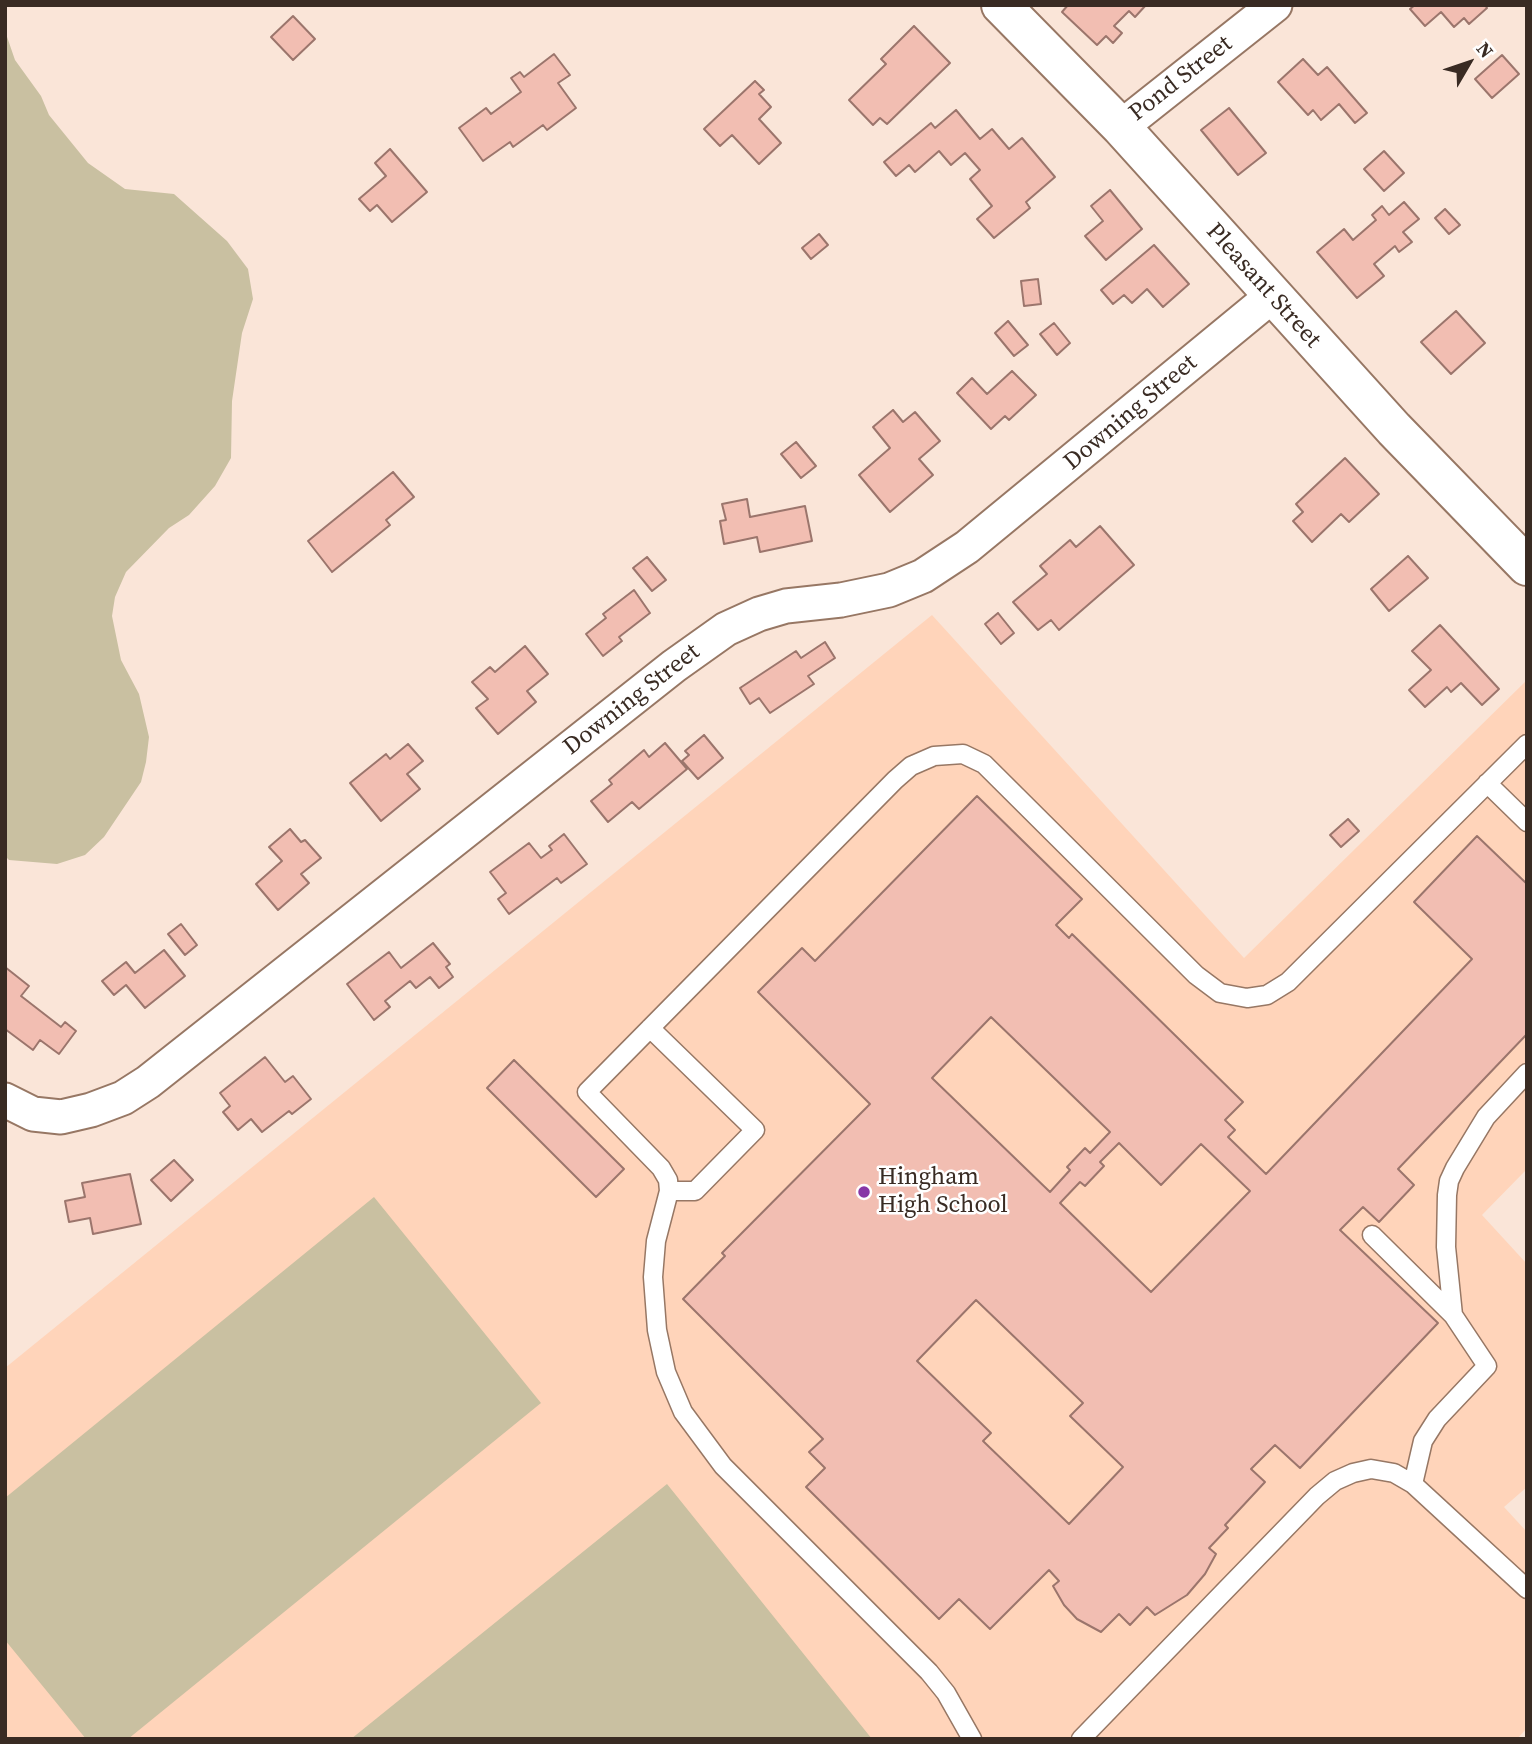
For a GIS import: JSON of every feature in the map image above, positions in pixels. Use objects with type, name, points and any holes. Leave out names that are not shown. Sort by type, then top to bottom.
[{"type":"street","name":"Pleasant Street","points":[[1002,5],[1121,127],[1272,296],[1432,469],[1527,566]]},
{"type":"street","name":"Pond Street","points":[[1121,127],[1275,5]]},
{"type":"street","name":"Downing Street","points":[[5,1100],[33,1114],[61,1117],[123,1098],[148,1082],[674,666],[726,629],[759,614],[786,606],[841,600],[889,590],[923,576],[967,547],[1272,296]]},
{"type":"lane","points":[[971,1739],[946,1693],[929,1672],[723,1466],[683,1412],[666,1372],[657,1329],[653,1277],[656,1241],[670,1191],[668,1180],[661,1168],[587,1093],[895,780],[911,766],[933,756],[963,754],[984,764],[1196,975],[1220,993],[1247,998],[1267,995],[1288,982],[1527,744]]},
{"type":"lane","points":[[1487,783],[1527,822]]},
{"type":"lane","points":[[650,1028],[755,1130],[695,1191],[670,1191]]},
{"type":"lane","points":[[1453,1315],[1446,1247],[1447,1195],[1450,1181],[1486,1117],[1527,1073]]},
{"type":"lane","points":[[1373,1235],[1453,1315],[1487,1366],[1437,1419],[1423,1441],[1412,1483]]},
{"type":"lane","points":[[1081,1739],[1317,1496],[1335,1481],[1353,1473],[1371,1469],[1394,1473],[1412,1483],[1527,1589]]},
{"type":"shaded area","points":[[5,31],[15,60],[41,96],[49,115],[88,163],[125,189],[174,194],[227,241],[248,269],[253,299],[242,333],[232,401],[231,458],[215,486],[189,515],[169,528],[126,572],[115,597],[112,616],[121,660],[139,694],[149,737],[141,782],[104,837],[85,855],[57,864],[9,860],[5,856]]},
{"type":"shaded area","name":"Hingham High School","points":[[932,615],[1244,958],[1527,680],[1527,1169],[1482,1215],[1527,1264],[1527,1487],[1504,1507],[1527,1532],[1527,1728],[1517,1739],[5,1739],[5,1368]]},
{"type":"shaded area","points":[[374,1197],[541,1403],[128,1739],[86,1739],[5,1640],[5,1498]]},
{"type":"shaded area","points":[[667,1484],[872,1739],[351,1739]]},
{"type":"building","points":[[1068,5],[1146,5],[1135,17],[1129,11],[1114,26],[1122,33],[1113,43],[1106,36],[1097,45],[1062,12]]},
{"type":"building","points":[[1415,5],[1485,5],[1487,8],[1469,24],[1464,18],[1454,27],[1441,12],[1425,26],[1410,9]]},
{"type":"building","points":[[293,16],[315,39],[293,60],[271,37]]},
{"type":"building","points":[[914,26],[950,63],[887,124],[880,118],[873,125],[849,100],[886,64],[881,59]]},
{"type":"building","points":[[554,54],[570,75],[558,83],[576,108],[547,130],[543,125],[513,147],[510,142],[483,161],[459,128],[486,108],[491,114],[521,92],[511,78],[520,72],[524,77]]},
{"type":"building","points":[[1502,55],[1519,74],[1492,98],[1475,79]]},
{"type":"building","points":[[1303,59],[1318,75],[1327,67],[1367,113],[1355,123],[1339,104],[1321,120],[1313,110],[1308,115],[1278,82]]},
{"type":"building","points":[[755,81],[764,90],[759,94],[771,107],[759,119],[781,143],[759,164],[732,135],[720,146],[704,129]]},
{"type":"building","points":[[1229,108],[1266,153],[1238,175],[1201,130]]},
{"type":"building","points":[[956,110],[980,139],[992,129],[1009,149],[1022,138],[1055,177],[1026,202],[1030,208],[994,238],[977,219],[992,206],[970,179],[980,170],[965,153],[951,165],[939,151],[915,172],[909,165],[896,176],[884,162],[931,123],[935,128]]},
{"type":"building","points":[[390,149],[427,192],[392,222],[377,205],[370,211],[359,199],[386,176],[375,163]]},
{"type":"building","points":[[1384,151],[1404,173],[1384,191],[1364,169]]},
{"type":"building","points":[[1110,190],[1142,229],[1106,260],[1085,236],[1103,221],[1091,206]]},
{"type":"building","points":[[1404,202],[1419,219],[1403,232],[1412,242],[1399,252],[1395,246],[1374,264],[1384,276],[1357,298],[1317,252],[1344,229],[1353,240],[1376,220],[1372,215],[1382,206],[1389,215]]},
{"type":"building","points":[[1445,209],[1460,225],[1449,234],[1435,218]]},
{"type":"building","points":[[819,234],[828,245],[811,259],[802,248]]},
{"type":"building","points":[[1154,245],[1189,284],[1163,307],[1147,289],[1132,303],[1124,295],[1113,304],[1101,290]]},
{"type":"building","points":[[1038,279],[1041,304],[1024,306],[1021,281]]},
{"type":"building","points":[[1456,311],[1485,343],[1451,374],[1421,342]]},
{"type":"building","points":[[1008,321],[1028,345],[1014,356],[995,333]]},
{"type":"building","points":[[1054,323],[1070,343],[1057,355],[1040,334]]},
{"type":"building","points":[[1012,371],[1036,395],[1009,420],[1005,416],[991,429],[957,393],[972,378],[987,394]]},
{"type":"building","points":[[893,410],[903,422],[915,412],[940,441],[919,459],[933,475],[890,512],[859,475],[890,448],[873,427]]},
{"type":"building","points":[[796,442],[816,466],[801,478],[781,454]]},
{"type":"building","points":[[1345,458],[1379,494],[1349,522],[1341,514],[1312,542],[1293,521],[1303,512],[1296,504]]},
{"type":"building","points":[[393,472],[414,497],[386,520],[390,525],[332,572],[308,541]]},
{"type":"building","points":[[747,499],[750,517],[805,506],[812,541],[760,552],[757,537],[724,544],[720,521],[726,520],[722,504]]},
{"type":"building","points":[[1100,526],[1134,565],[1059,630],[1051,620],[1038,630],[1013,602],[1047,574],[1040,566],[1070,540],[1076,547]]},
{"type":"building","points":[[1408,556],[1428,578],[1389,611],[1371,589]]},
{"type":"building","points":[[647,557],[666,580],[652,591],[633,568]]},
{"type":"building","points":[[634,590],[650,613],[619,637],[622,641],[603,656],[586,634],[606,618],[603,614]]},
{"type":"building","points":[[998,613],[1014,633],[1001,644],[985,624]]},
{"type":"building","points":[[1440,625],[1499,689],[1482,705],[1461,683],[1451,692],[1447,687],[1425,707],[1409,690],[1431,670],[1412,651]]},
{"type":"building","points":[[825,642],[835,658],[808,676],[814,684],[770,713],[759,698],[750,704],[740,688],[796,651],[801,658]]},
{"type":"building","points":[[525,646],[548,674],[527,691],[536,702],[498,734],[476,708],[488,699],[472,682],[490,667],[495,672]]},
{"type":"building","points":[[704,735],[723,758],[698,779],[682,761],[689,755],[685,751]]},
{"type":"building","points":[[665,743],[687,769],[639,809],[632,802],[608,822],[591,801],[612,784],[609,780],[644,750],[649,757]]},
{"type":"building","points":[[408,744],[423,761],[407,774],[420,789],[381,821],[350,783],[386,754],[390,759]]},
{"type":"building","points":[[977,796],[1082,899],[1056,925],[1069,938],[1072,934],[1243,1102],[1225,1120],[1235,1130],[1228,1137],[1266,1174],[1472,959],[1414,902],[1477,836],[1527,884],[1527,1034],[1398,1169],[1414,1185],[1379,1222],[1363,1207],[1340,1230],[1438,1323],[1300,1468],[1275,1445],[1251,1469],[1265,1482],[1225,1525],[1228,1528],[1209,1548],[1216,1554],[1205,1574],[1187,1595],[1155,1615],[1147,1607],[1130,1625],[1119,1614],[1101,1632],[1077,1619],[1064,1605],[1053,1586],[1059,1581],[1049,1570],[990,1629],[959,1599],[939,1619],[806,1487],[825,1468],[809,1452],[823,1439],[683,1299],[725,1256],[722,1253],[870,1104],[758,992],[802,948],[815,961]],"holes":[[[991,1017],[1110,1132],[1090,1153],[1085,1148],[1067,1167],[1070,1170],[1050,1192],[932,1078]],[[1119,1143],[1161,1185],[1201,1144],[1250,1191],[1151,1292],[1060,1203],[1080,1182],[1085,1186],[1104,1166],[1100,1162]],[[976,1300],[1083,1403],[1070,1416],[1123,1467],[1069,1524],[983,1441],[991,1433],[917,1361]]]},
{"type":"building","points":[[1348,819],[1359,831],[1341,847],[1330,835]]},
{"type":"building","points":[[290,829],[301,842],[305,840],[321,858],[301,874],[309,883],[278,910],[256,884],[282,861],[269,847]]},
{"type":"building","points":[[564,834],[587,864],[561,883],[557,878],[509,914],[498,899],[506,893],[490,872],[529,843],[541,858],[552,850],[549,846]]},
{"type":"building","points":[[181,924],[197,945],[185,955],[168,934]]},
{"type":"building","points":[[433,943],[450,964],[446,967],[453,977],[439,988],[430,977],[416,988],[410,981],[385,1001],[390,1007],[374,1020],[347,984],[389,952],[401,968]]},
{"type":"building","points":[[164,950],[185,976],[145,1008],[126,985],[114,995],[102,981],[126,962],[135,973]]},
{"type":"building","points":[[5,967],[29,986],[21,996],[61,1027],[65,1022],[76,1031],[59,1054],[40,1040],[33,1050],[5,1029]]},
{"type":"building","points":[[265,1057],[285,1082],[293,1076],[311,1099],[292,1114],[289,1111],[262,1132],[251,1119],[238,1130],[223,1112],[230,1106],[220,1093]]},
{"type":"building","points":[[514,1060],[624,1169],[596,1197],[487,1088]]},
{"type":"building","points":[[174,1160],[193,1180],[171,1201],[151,1180]]},
{"type":"building","points":[[130,1174],[141,1224],[93,1234],[90,1218],[69,1222],[65,1201],[85,1197],[82,1183]]},
{"type":"place","name":"Hingham High School","points":[[864,1192]]}]
